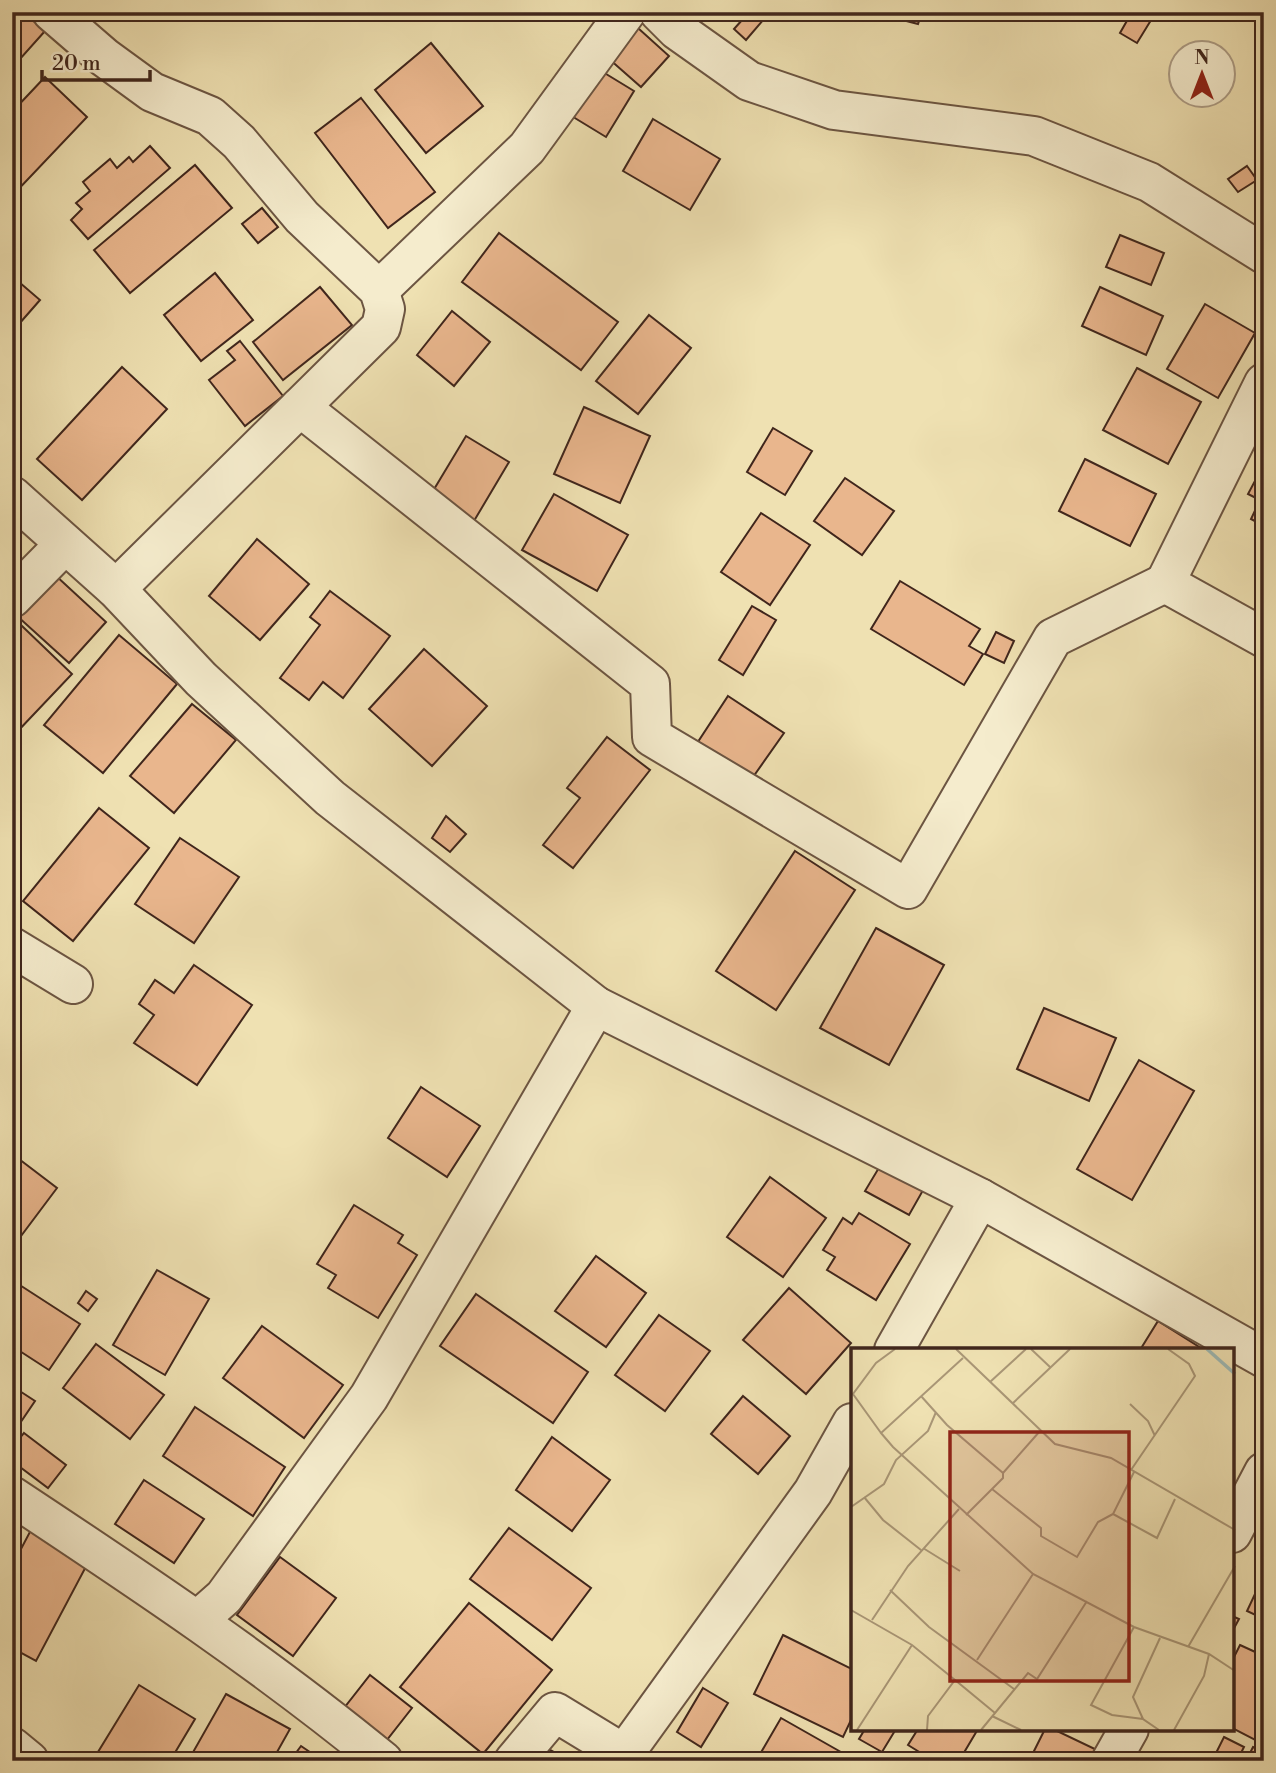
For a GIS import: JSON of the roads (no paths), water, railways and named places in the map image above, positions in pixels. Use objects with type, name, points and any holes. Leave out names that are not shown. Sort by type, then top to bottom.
[{"type":"street","points":[[52,12],[104,57],[152,92],[210,116],[239,142],[302,217],[379,290],[385,309],[381,327],[116,589]]},
{"type":"street","points":[[379,290],[527,148],[626,12]]},
{"type":"street","points":[[659,12],[677,30],[750,81],[834,110],[1034,136],[1149,182],[1264,254]]},
{"type":"street","points":[[300,407],[650,684],[652,737],[908,889],[1053,638],[1165,583],[1264,383]]},
{"type":"street","points":[[12,496],[116,589],[201,680],[330,798],[596,1006],[980,1198],[1264,1358]]},
{"type":"street","points":[[12,598],[65,544]]},
{"type":"street","points":[[1165,583],[1264,638]]},
{"type":"street","points":[[12,947],[73,984]]},
{"type":"street","points":[[198,1620],[224,1597],[284,1518],[369,1397],[596,1006]]},
{"type":"street","points":[[895,1348],[980,1198]]},
{"type":"street","points":[[514,1761],[555,1712],[624,1754],[813,1492],[851,1425]]},
{"type":"street","points":[[1234,1530],[1264,1472]]},
{"type":"street","points":[[12,1496],[198,1620],[306,1698],[383,1761]]},
{"type":"street","points":[[1111,1761],[1128,1731]]},
{"type":"street","points":[[12,1747],[29,1761]]}]
